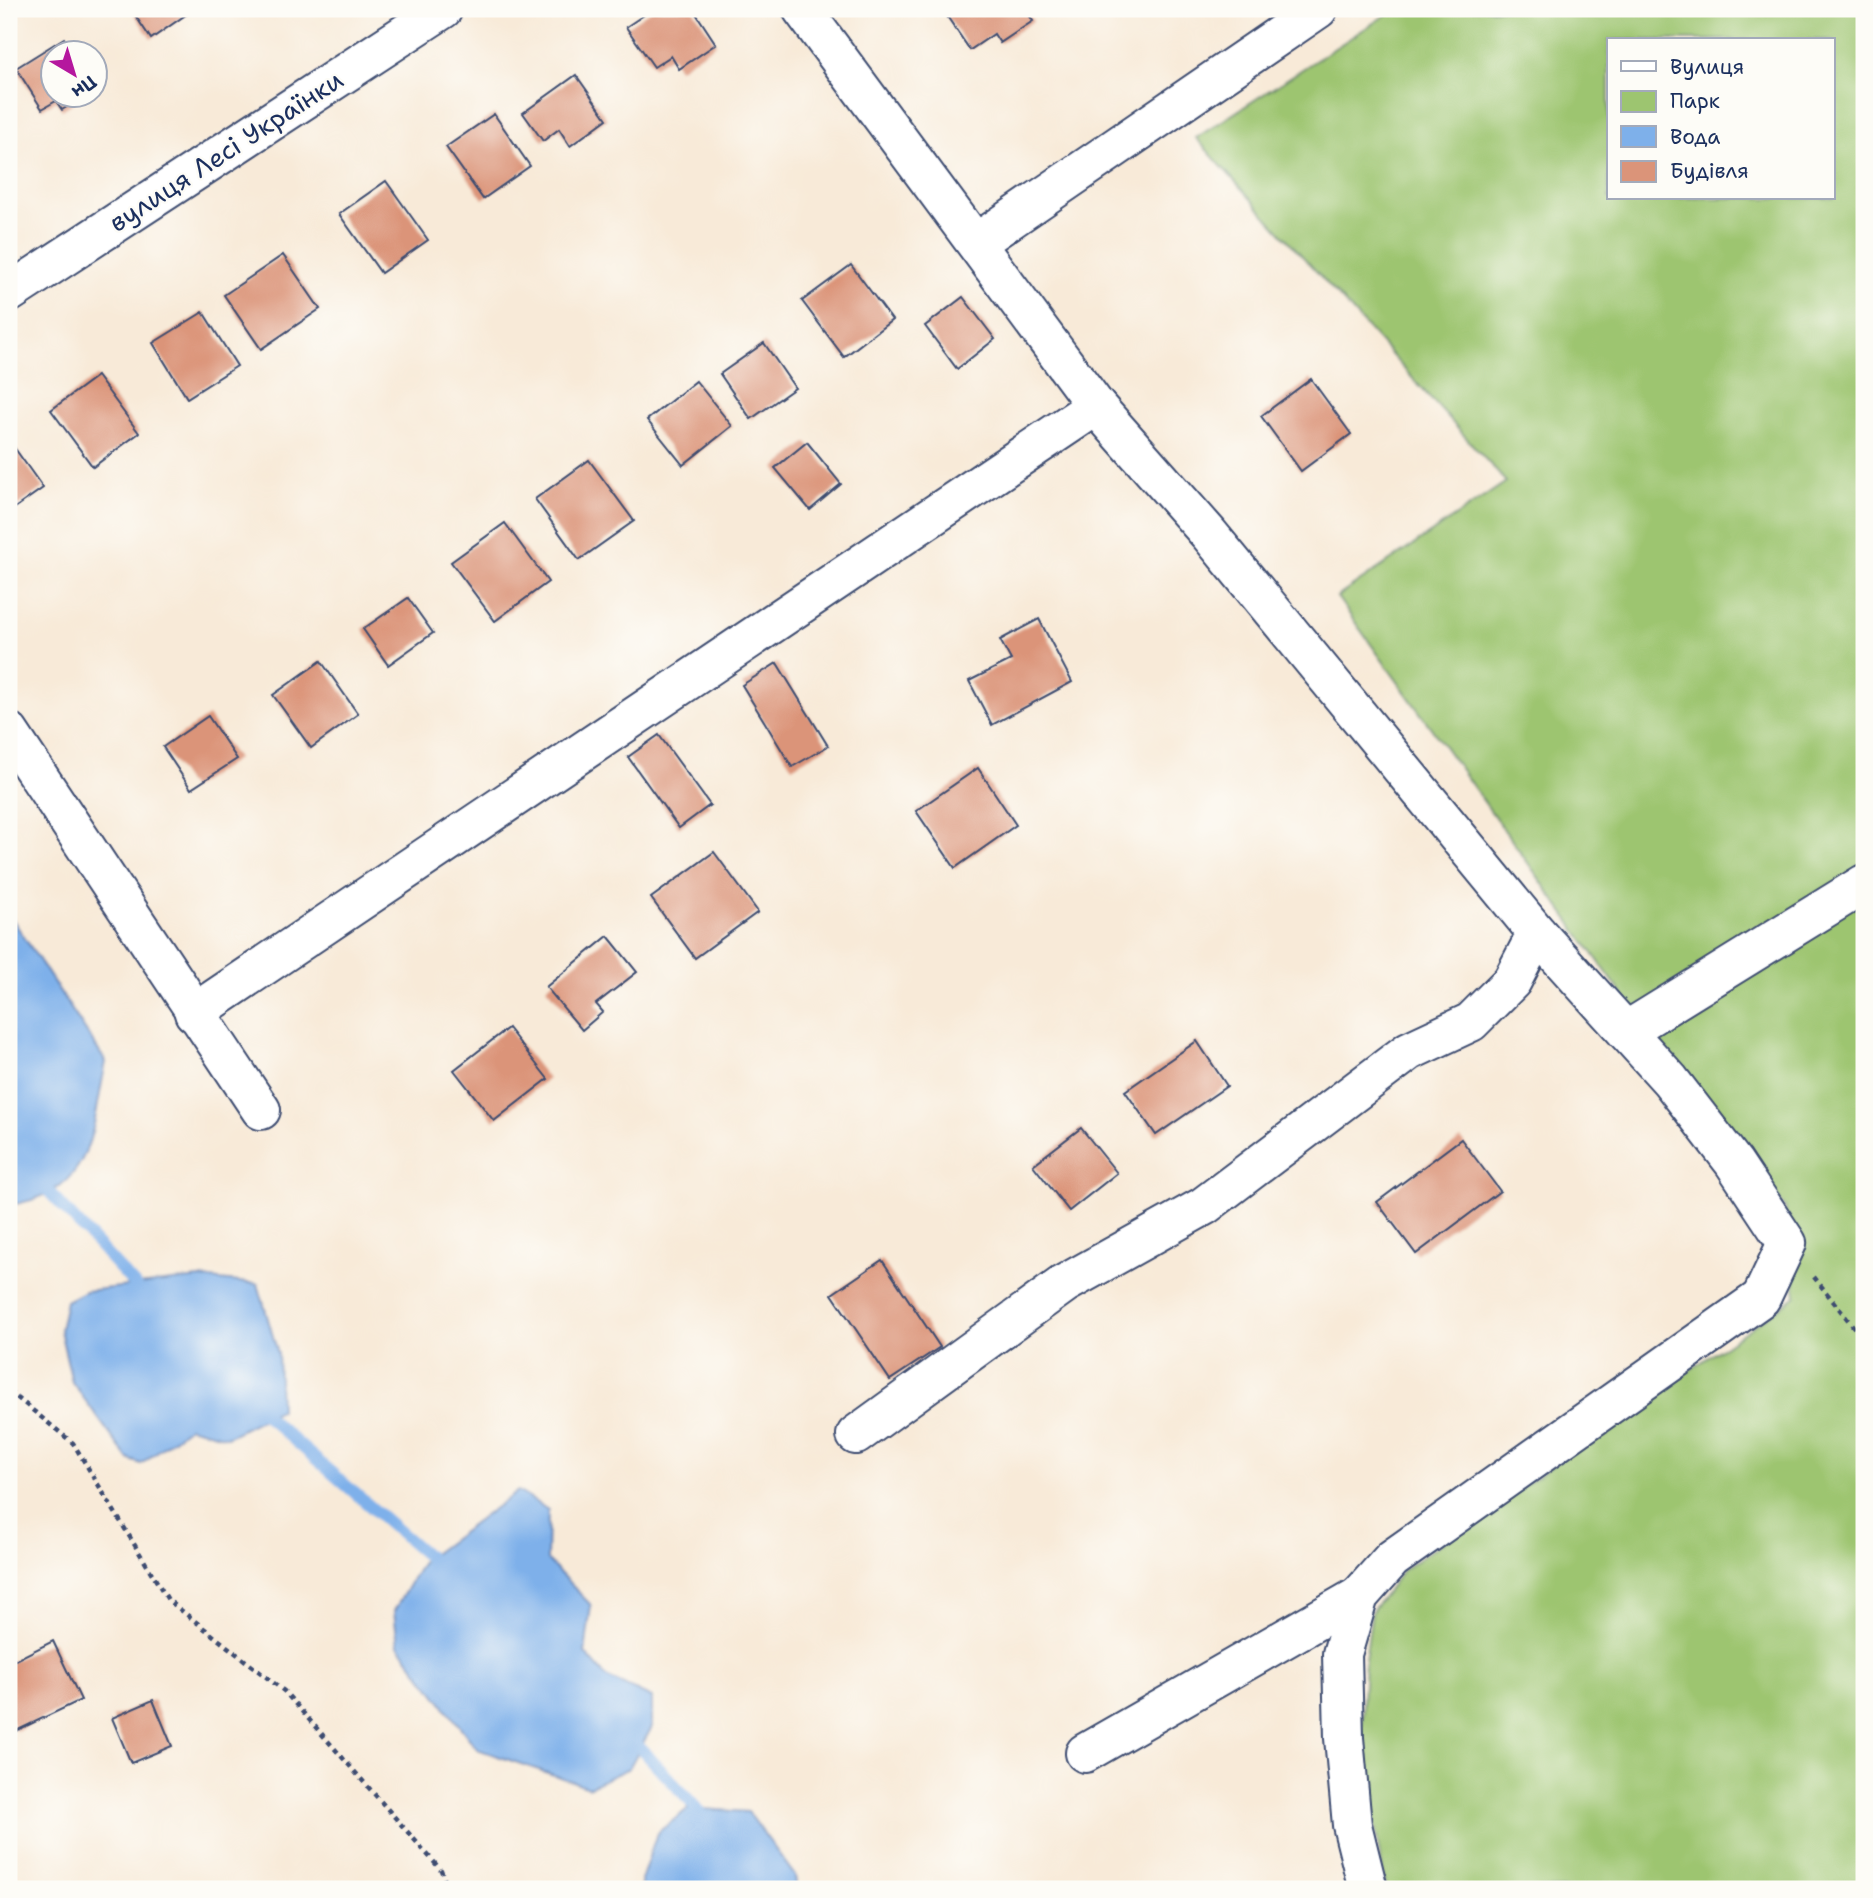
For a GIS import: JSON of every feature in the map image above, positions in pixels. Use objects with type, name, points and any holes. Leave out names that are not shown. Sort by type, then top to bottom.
[{"type":"street","name":"вулиця Лесі Українки","points":[[9,293],[443,9]]},
{"type":"street","points":[[802,9],[1096,406],[1209,534],[1537,933],[1670,1080],[1734,1163],[1787,1243],[1761,1298],[1392,1559],[1359,1596],[1085,1753]]},
{"type":"street","points":[[976,243],[1318,9]]},
{"type":"street","points":[[194,1013],[1096,406]]},
{"type":"street","points":[[9,732],[261,1110]]},
{"type":"street","points":[[1626,1031],[1864,884]]},
{"type":"street","points":[[856,1436],[1064,1284],[1204,1206],[1409,1051],[1471,1022],[1512,981],[1537,933]]},
{"type":"street","points":[[1359,1596],[1342,1654],[1344,1738],[1352,1825],[1368,1889]]},
{"type":"path","points":[[1787,1243],[1864,1340]]},
{"type":"path","points":[[9,1391],[73,1443],[168,1600],[284,1691],[441,1870],[448,1889]]},
{"type":"green space","points":[[1395,9],[1864,9],[1864,1889],[1386,1889],[1361,1749],[1365,1660],[1372,1611],[1403,1570],[1796,1296],[1785,1207],[1650,1033],[1337,597],[1506,482],[1196,138]]},
{"type":"water","points":[[9,914],[106,1062],[91,1134],[74,1173],[58,1187],[37,1198],[9,1205]]},
{"type":"water","points":[[199,1278],[258,1284],[278,1354],[280,1410],[227,1437],[189,1427],[141,1464],[128,1459],[72,1382],[60,1330],[66,1301],[85,1291]]},
{"type":"water","points":[[518,1491],[548,1510],[547,1560],[591,1605],[585,1653],[606,1677],[652,1698],[652,1727],[629,1768],[589,1787],[477,1749],[398,1645],[394,1611],[422,1562]]},
{"type":"water","points":[[689,1808],[748,1812],[795,1876],[797,1889],[642,1889],[641,1880],[657,1833]]},
{"type":"building","points":[[131,9],[194,9],[151,39]]},
{"type":"building","points":[[653,9],[693,9],[716,44],[679,69],[671,56],[654,67],[626,27]]},
{"type":"building","points":[[942,9],[1025,9],[1033,21],[1000,43],[994,34],[970,50]]},
{"type":"building","points":[[38,54],[38,103],[16,68]]},
{"type":"building","points":[[576,75],[607,119],[570,146],[559,129],[543,141],[523,113]]},
{"type":"building","points":[[494,114],[530,166],[483,199],[446,147]]},
{"type":"building","points":[[386,181],[428,240],[381,273],[339,214]]},
{"type":"building","points":[[283,255],[320,309],[261,349],[224,295]]},
{"type":"building","points":[[851,265],[892,320],[844,357],[802,301]]},
{"type":"building","points":[[963,297],[995,339],[957,369],[925,326]]},
{"type":"building","points":[[203,312],[237,366],[187,398],[153,343]]},
{"type":"building","points":[[764,343],[795,388],[751,419],[720,374]]},
{"type":"building","points":[[97,376],[139,433],[93,467],[51,410]]},
{"type":"building","points":[[1311,379],[1351,434],[1301,471],[1261,416]]},
{"type":"building","points":[[696,381],[732,426],[683,465],[647,420]]},
{"type":"building","points":[[807,442],[841,484],[810,510],[775,468]]},
{"type":"building","points":[[11,443],[43,488],[9,512],[9,444]]},
{"type":"building","points":[[589,460],[634,521],[579,560],[535,499]]},
{"type":"building","points":[[505,523],[548,582],[495,621],[451,562]]},
{"type":"building","points":[[408,598],[433,633],[388,665],[363,629]]},
{"type":"building","points":[[1039,619],[1072,682],[992,725],[969,681],[1011,660],[1000,640]]},
{"type":"building","points":[[321,661],[358,714],[311,748],[273,695]]},
{"type":"building","points":[[777,663],[828,746],[792,767],[742,685]]},
{"type":"building","points":[[208,716],[237,759],[191,789],[163,747]]},
{"type":"building","points":[[659,735],[710,805],[679,828],[628,757]]},
{"type":"building","points":[[978,768],[1016,825],[955,868],[916,811]]},
{"type":"building","points":[[714,852],[758,912],[695,958],[651,898]]},
{"type":"building","points":[[608,936],[637,972],[596,1004],[603,1012],[582,1030],[546,987]]},
{"type":"building","points":[[508,1028],[548,1079],[494,1121],[454,1070]]},
{"type":"building","points":[[1197,1041],[1227,1086],[1156,1135],[1125,1091]]},
{"type":"building","points":[[1081,1128],[1117,1173],[1069,1211],[1033,1165]]},
{"type":"building","points":[[1461,1139],[1500,1191],[1416,1254],[1377,1202]]},
{"type":"building","points":[[882,1260],[940,1347],[890,1380],[832,1294]]},
{"type":"building","points":[[53,1641],[81,1700],[16,1731],[9,1717],[9,1663]]},
{"type":"building","points":[[153,1700],[172,1746],[131,1763],[112,1718]]},
{"type":"waterway","points":[[40,1182],[144,1295]]},
{"type":"waterway","points":[[256,1407],[440,1567]]},
{"type":"waterway","points":[[631,1738],[707,1819]]}]
